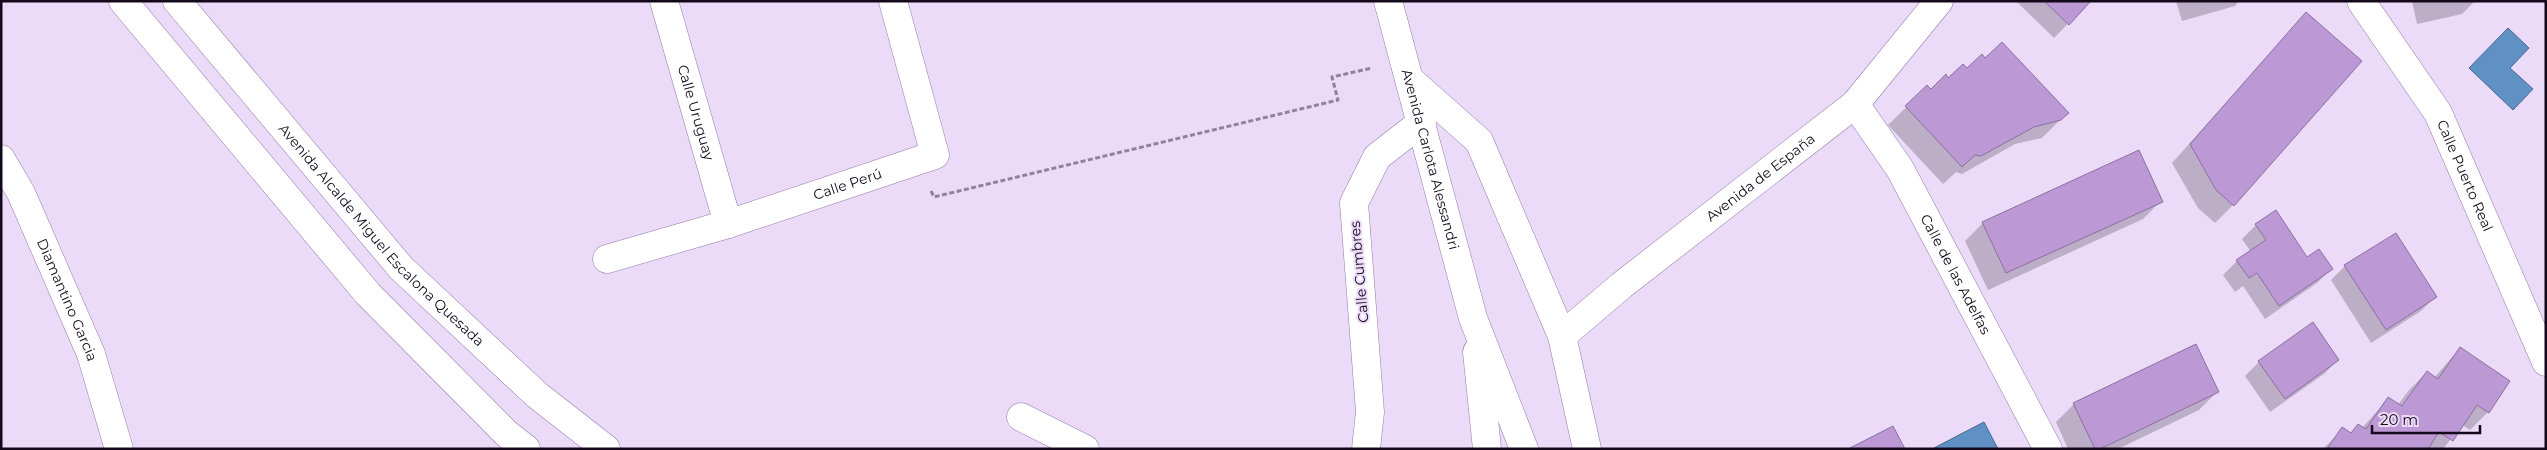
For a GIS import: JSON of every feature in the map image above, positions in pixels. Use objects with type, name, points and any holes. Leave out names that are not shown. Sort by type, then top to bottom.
[{"type":"street","points":[[123,1],[368,294],[507,434],[526,449]]},
{"type":"street","name":"Avenida Alcalde Miguel Escalona Quesada","points":[[177,1],[401,268],[537,396],[606,449]]},
{"type":"street","name":"Calle Uruguay","points":[[664,1],[728,224]]},
{"type":"street","name":"Calle Perú","points":[[607,259],[728,224],[935,155],[893,1]]},
{"type":"street","name":"Avenida Carlota Alessandri","points":[[1388,1],[1422,122],[1473,318],[1524,449]]},
{"type":"street","name":"Avenida de España","points":[[1562,336],[1622,285],[1855,104],[1939,1]]},
{"type":"street","name":"Calle Puerto Real","points":[[2361,1],[2438,113],[2546,362]]},
{"type":"street","points":[[1407,70],[1478,141],[1562,336],[1587,449]]},
{"type":"street","name":"Calle de las Adelfas","points":[[1855,104],[1900,168],[2048,449]]},
{"type":"street","name":"Calle Cumbres","points":[[1366,449],[1370,412],[1354,203],[1377,157],[1422,122]]},
{"type":"street","name":"Diamantino Garcia","points":[[1,159],[21,193],[91,354],[120,449]]},
{"type":"street","name":"Avenida Carlota Alessandri","points":[[1473,318],[1487,449]]},
{"type":"street","points":[[1021,417],[1085,449]]},
{"type":"path","points":[[919,160],[934,197],[1338,100],[1332,77],[1407,70]]},
{"type":"water","points":[[2508,28],[2529,48],[2510,68],[2533,89],[2513,110],[2469,68]]},
{"type":"water","points":[[1984,422],[1998,449],[1934,448]]},
{"type":"building","points":[[2044,1],[2091,1],[2069,25]]},
{"type":"building","points":[[2306,12],[2362,61],[2234,206],[2216,190],[2190,144]]},
{"type":"building","points":[[2002,42],[2069,113],[2061,120],[2034,127],[1981,156],[1975,155],[1962,167],[1905,106],[1927,85],[1931,89],[1946,74],[1948,78],[1963,64],[1967,68],[1982,54],[1985,58]]},
{"type":"building","points":[[2139,150],[2163,202],[2006,273],[1982,222]]},
{"type":"building","points":[[2276,210],[2307,257],[2319,249],[2333,269],[2279,306],[2257,273],[2249,278],[2236,260],[2266,240],[2255,224]]},
{"type":"building","points":[[2396,233],[2437,297],[2386,330],[2344,265]]},
{"type":"building","points":[[2313,322],[2339,360],[2285,399],[2258,361]]},
{"type":"building","points":[[2196,344],[2219,392],[2100,449],[2095,449],[2073,403]]},
{"type":"building","points":[[2460,347],[2510,381],[2489,413],[2477,405],[2453,441],[2439,432],[2428,449],[2327,449],[2342,427],[2351,433],[2358,424],[2366,429],[2388,397],[2402,406],[2427,371],[2438,379]]},
{"type":"building","points":[[1893,426],[1905,449],[1848,449]]}]
